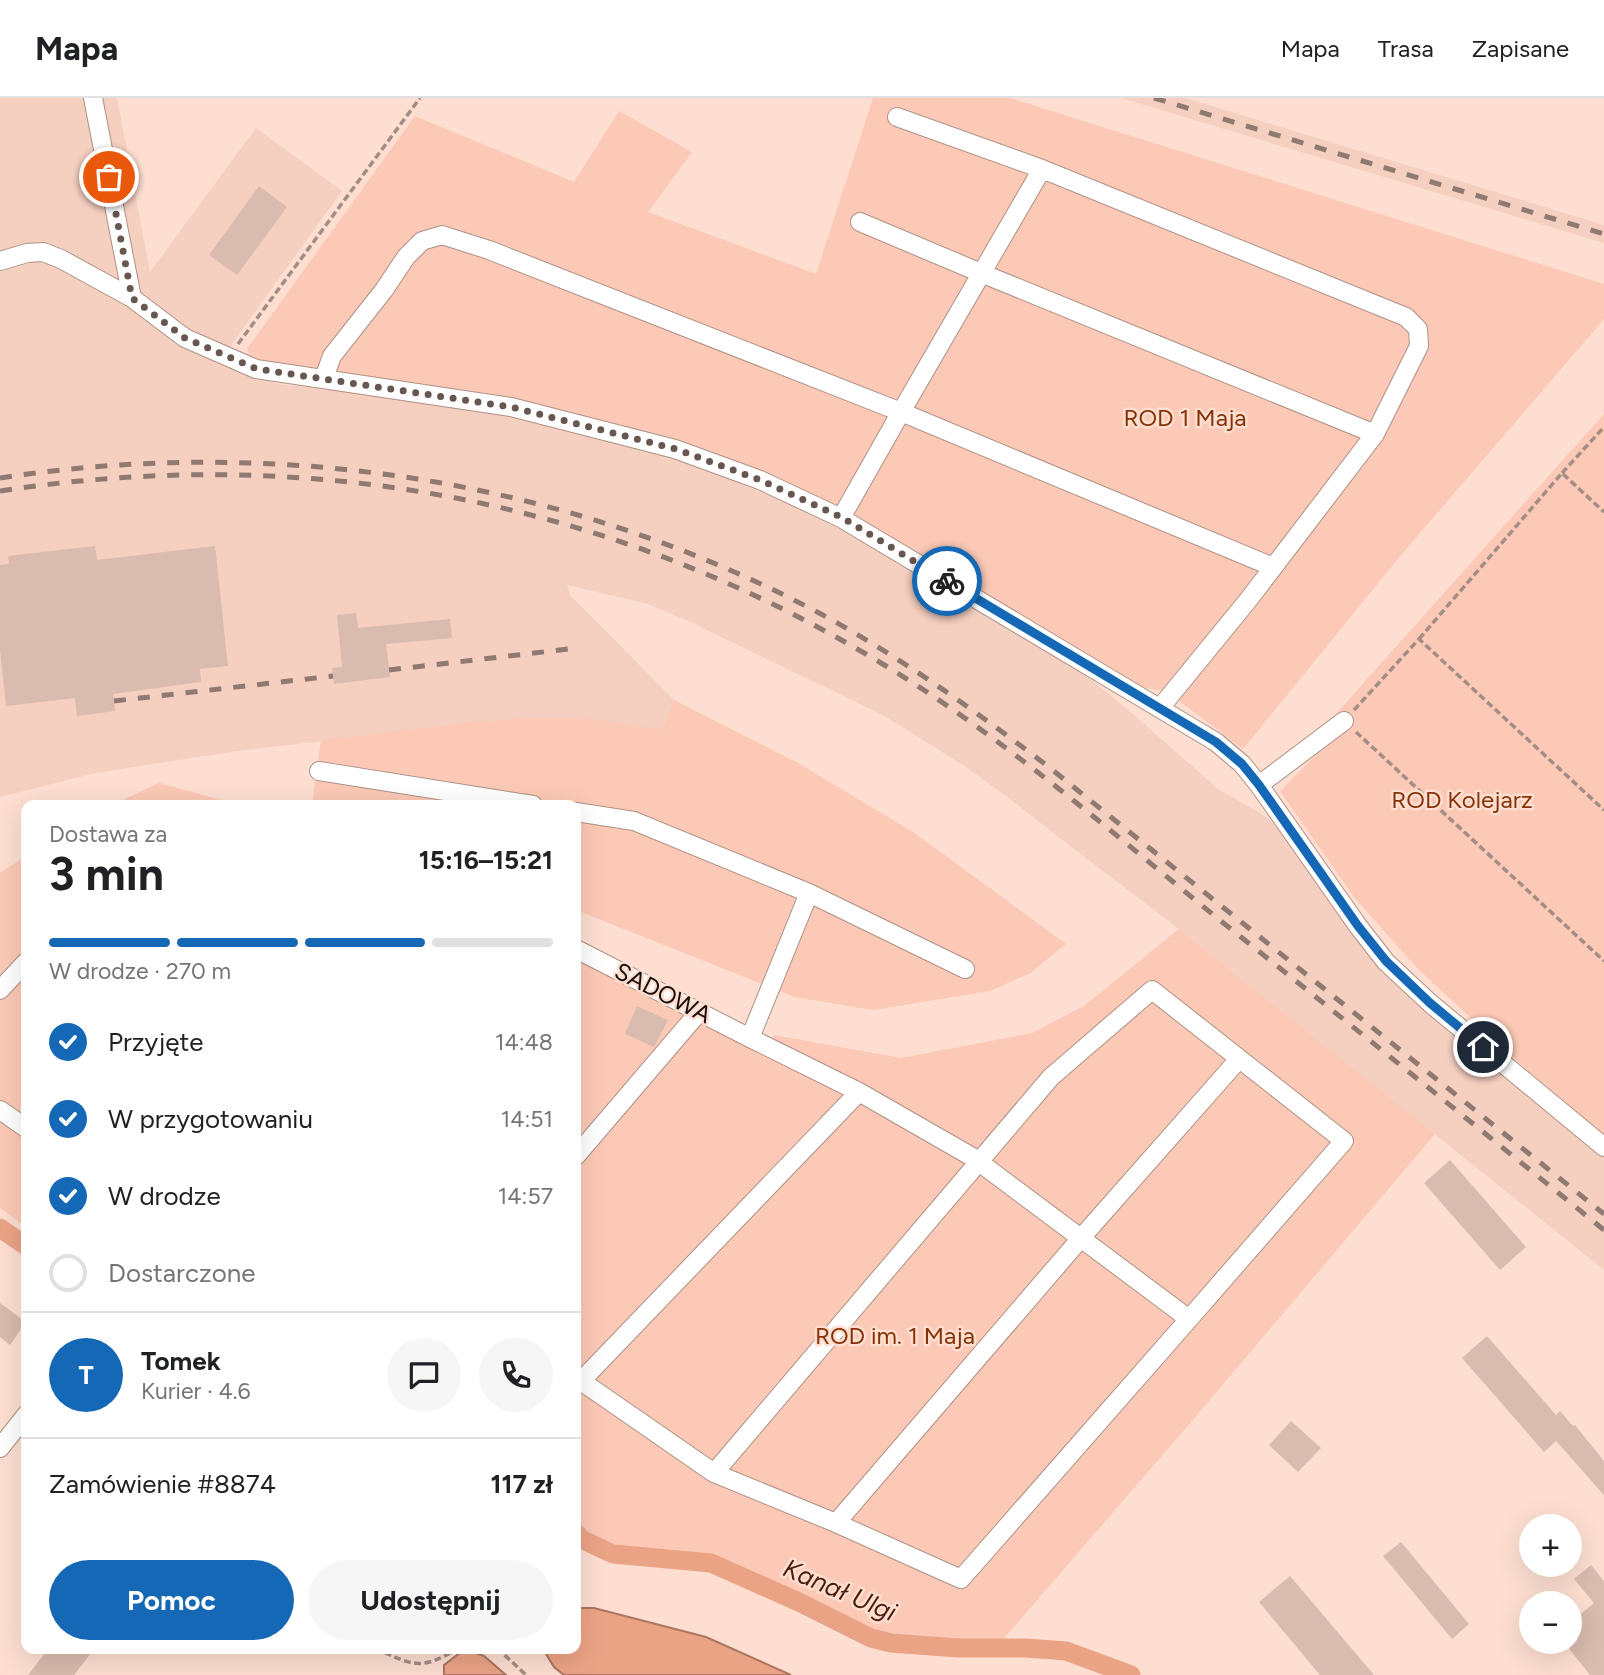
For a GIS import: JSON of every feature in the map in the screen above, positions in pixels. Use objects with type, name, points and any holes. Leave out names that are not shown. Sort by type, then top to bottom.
[{"type":"street","points":[[93,98],[132,298]]},
{"type":"street","points":[[897,117],[1042,169],[1406,317],[1418,329],[1419,346],[1375,434],[1160,708]]},
{"type":"street","points":[[841,517],[1042,169]]},
{"type":"street","points":[[860,222],[1375,434]]},
{"type":"street","points":[[324,378],[332,356],[406,257],[422,241],[442,235],[502,255],[901,412],[1273,567]]},
{"type":"street","points":[[0,261],[27,253],[43,252],[61,259],[132,298],[185,338],[257,369],[511,407],[676,449],[760,480],[841,517],[1216,742],[1242,764],[1259,785],[1358,926],[1386,961],[1430,1003],[1604,1146]]},
{"type":"street","points":[[1259,785],[1344,721]]},
{"type":"street","points":[[319,771],[502,800]]},
{"type":"street","points":[[581,813],[634,821],[809,892],[965,969]]},
{"type":"street","points":[[750,1038],[809,892]]},
{"type":"street","name":"SADOWA","points":[[581,952],[859,1092],[979,1162],[1189,1319]]},
{"type":"street","points":[[0,990],[21,967]]},
{"type":"street","points":[[581,1381],[713,1473],[836,1523],[961,1579],[1344,1141],[1152,990],[1051,1077],[713,1473]]},
{"type":"street","points":[[581,1150],[699,1012]]},
{"type":"street","points":[[836,1523],[1239,1059]]},
{"type":"street","points":[[581,1376],[859,1092]]},
{"type":"street","points":[[0,1110],[21,1125]]},
{"type":"street","points":[[0,1448],[21,1421]]},
{"type":"path","points":[[228,356],[420,98]]},
{"type":"path","points":[[1604,426],[1344,721],[1604,961]]},
{"type":"path","points":[[1562,473],[1604,512]]},
{"type":"path","points":[[1419,639],[1604,810]]},
{"type":"path","points":[[387,1654],[405,1662],[423,1664],[449,1654]]},
{"type":"path","points":[[503,1654],[526,1675]]},
{"type":"shaded area","points":[[0,98],[117,98],[150,272],[256,128],[342,191],[229,348],[231,368],[284,385],[343,390],[503,412],[638,446],[684,461],[778,499],[890,555],[1048,649],[1085,675],[1218,789],[1262,814],[1276,826],[1358,937],[1604,1154],[1604,1270],[1179,929],[963,765],[883,715],[648,604],[567,585],[570,595],[674,700],[662,730],[568,718],[507,720],[237,751],[95,773],[0,797]]},
{"type":"shaded area","points":[[1121,98],[1185,98],[1604,225],[1604,243]]},
{"type":"shaded area","points":[[581,1608],[594,1608],[706,1637],[791,1675],[564,1675],[554,1667],[546,1654],[581,1654]]},
{"type":"shaded area","points":[[458,1654],[479,1654],[506,1675],[444,1675],[444,1665]]},
{"type":"green space","name":"ROD 1 Maja","points":[[873,98],[1010,98],[1604,284],[1604,319],[1401,555],[1243,749],[1166,691],[1145,688],[845,510],[765,473],[702,449],[498,397],[253,362],[247,349],[415,116],[574,182],[619,111],[692,152],[648,212],[816,274]]},
{"type":"green space","name":"ROD Kolejarz","points":[[1604,414],[1604,1135],[1527,1070],[1418,969],[1354,897],[1280,791],[1336,735],[1327,724]]},
{"type":"green space","points":[[674,700],[798,763],[913,832],[1066,944],[1030,973],[990,991],[873,1010],[795,997],[581,912],[581,800],[313,800],[321,740],[443,725],[535,718],[590,719],[662,730]]},
{"type":"green space","points":[[159,783],[222,800],[123,800]]},
{"type":"green space","points":[[21,859],[21,1223],[0,1208],[0,873]]},
{"type":"green space","name":"ROD im. 1 Maja","points":[[1179,929],[1435,1134],[1000,1643],[885,1638],[710,1557],[621,1554],[593,1542],[581,1528],[581,960],[765,1053],[774,1035],[901,1058],[1032,1033],[1084,1006]]},
{"type":"building","points":[[259,186],[287,207],[237,275],[209,255]]},
{"type":"building","points":[[95,546],[97,560],[215,546],[228,666],[200,669],[201,682],[113,694],[115,711],[77,716],[75,698],[6,706],[0,650],[0,565],[9,564],[8,556]]},
{"type":"building","points":[[356,613],[358,628],[450,619],[452,638],[386,644],[390,677],[334,684],[332,668],[342,667],[337,615]]},
{"type":"building","points":[[637,1006],[668,1020],[654,1047],[625,1034]]},
{"type":"building","points":[[1450,1160],[1526,1247],[1500,1270],[1424,1183]]},
{"type":"building","points":[[0,1303],[21,1318],[21,1329],[10,1345],[0,1337]]},
{"type":"building","points":[[1487,1336],[1556,1415],[1560,1411],[1575,1425],[1604,1461],[1604,1495],[1556,1441],[1544,1452],[1462,1358]]},
{"type":"building","points":[[1291,1421],[1321,1448],[1298,1472],[1269,1445]]},
{"type":"building","points":[[1401,1542],[1469,1624],[1452,1639],[1383,1556]]},
{"type":"building","points":[[1591,1565],[1604,1581],[1604,1675],[1590,1675],[1573,1654],[1582,1654],[1582,1613],[1594,1603],[1574,1579],[1582,1577],[1582,1572]]},
{"type":"building","points":[[1290,1576],[1374,1675],[1320,1675],[1259,1602]]},
{"type":"building","points":[[44,1654],[90,1654],[74,1675],[28,1675]]},
{"type":"waterway","points":[[0,1228],[21,1243]]},
{"type":"waterway","name":"Kanał Ulgi","points":[[581,1539],[613,1554],[711,1563],[871,1638],[891,1643],[1066,1651],[1131,1675]]},
{"type":"railway","points":[[1154,98],[1604,234]]},
{"type":"railway","points":[[0,478],[105,466],[211,462],[317,467],[421,480],[525,501],[626,530],[725,568],[851,631],[939,686],[995,726],[1604,1214]]},
{"type":"railway","points":[[0,491],[117,478],[232,475],[346,482],[459,499],[569,525],[677,562],[783,609],[886,666],[1014,754],[1604,1230]]},
{"type":"railway","points":[[389,670],[577,648]]},
{"type":"railway","points":[[114,701],[333,676]]},
{"type":"way so far","points":[[109,177],[132,298],[185,338],[257,369],[511,407],[676,449],[760,480],[841,517],[947,581]]},
{"type":"route","points":[[947,581],[1189,725],[1216,742],[1242,764],[1386,961],[1430,1003],[1483,1047]]}]
